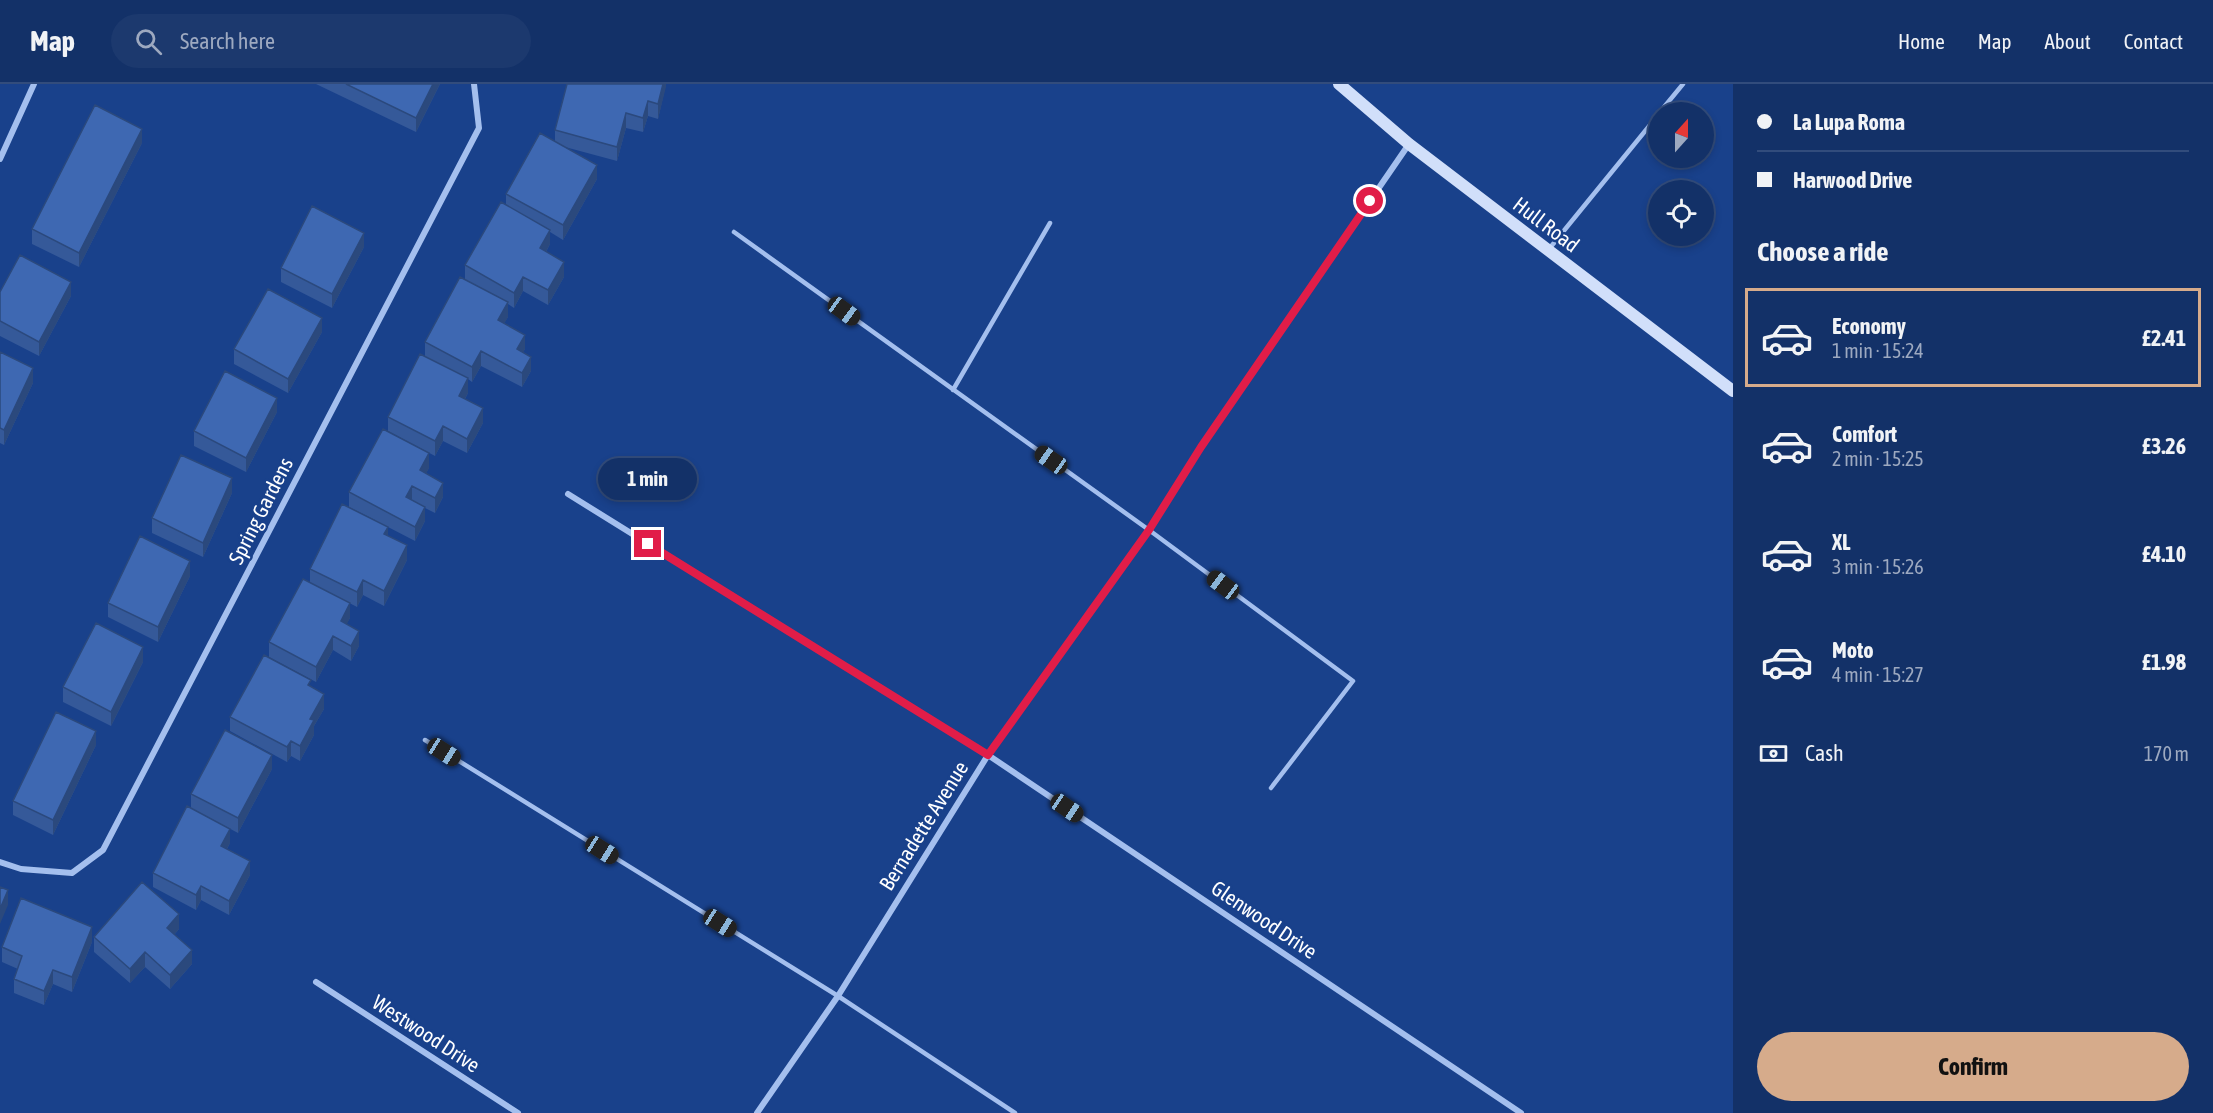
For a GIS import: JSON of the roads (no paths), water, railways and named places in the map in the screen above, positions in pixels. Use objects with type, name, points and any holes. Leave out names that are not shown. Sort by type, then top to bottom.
[{"type":"main road","name":"Hull Road","points":[[1339,84],[1409,144],[1733,391]]},
{"type":"street","points":[[0,159],[34,84]]},
{"type":"street","name":"Spring Gardens","points":[[0,862],[21,869],[72,873],[103,850],[479,128],[474,84]]},
{"type":"street","name":"Bernadette Avenue","points":[[757,1113],[838,996],[988,755],[1149,530],[1201,447],[1409,144]]},
{"type":"street","name":"Glenwood Drive","points":[[568,494],[988,755],[1521,1113]]},
{"type":"street","name":"Westwood Drive","points":[[316,982],[518,1113]]},
{"type":"lane","points":[[1668,102],[1683,84]]},
{"type":"lane","points":[[1547,251],[1648,127]]},
{"type":"lane","points":[[953,390],[1050,223]]},
{"type":"lane","points":[[734,232],[1149,530],[1353,681],[1271,788]]},
{"type":"lane","points":[[425,740],[838,996],[1015,1113]]}]
